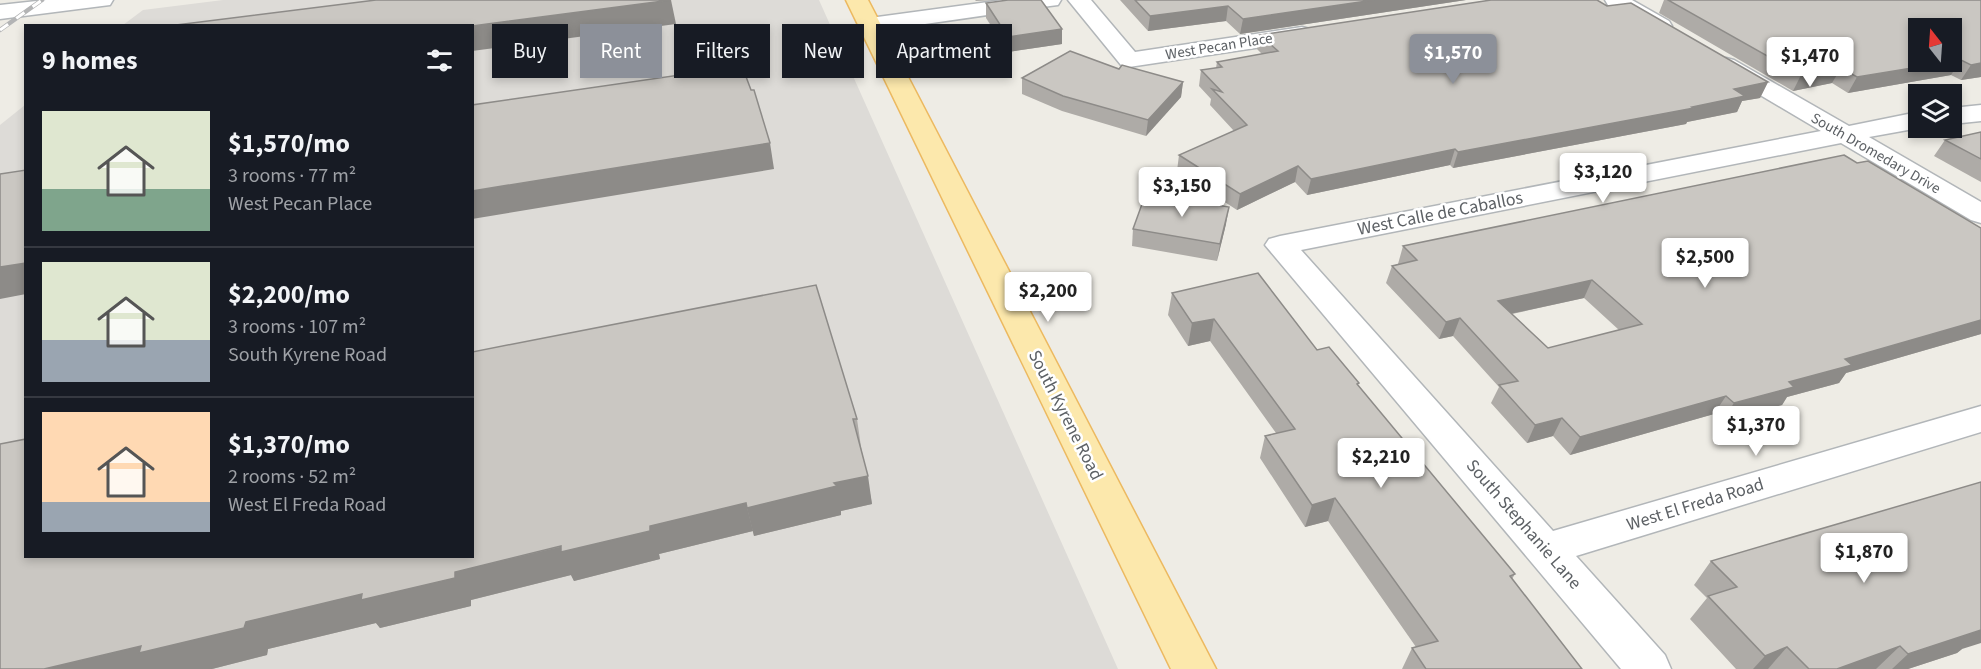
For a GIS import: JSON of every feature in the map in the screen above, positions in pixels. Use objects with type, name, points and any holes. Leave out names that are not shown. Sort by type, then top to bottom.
[{"type":"main road","name":"South Kyrene Road","points":[[863,12],[1194,669]]},
{"type":"street","points":[[0,12],[102,0]]},
{"type":"street","points":[[863,12],[1050,0]]},
{"type":"street","name":"West Pecan Place","points":[[1079,0],[1129,60],[1326,30]]},
{"type":"street","points":[[1616,0],[1678,36]]},
{"type":"street","name":"South Dromedary Drive","points":[[1709,54],[1981,214]]},
{"type":"street","points":[[1962,115],[1981,113]]},
{"type":"street","name":"West Calle de Caballos","points":[[1280,245],[1908,122]]},
{"type":"street","name":"South Stephanie Lane","points":[[1280,245],[1547,549],[1649,669]]},
{"type":"street","name":"West El Freda Road","points":[[1547,549],[1981,419]]},
{"type":"shaded area","points":[[223,0],[819,0],[830,24],[782,24],[782,78],[854,78],[1118,669],[0,669],[0,125],[24,106],[24,558],[474,558],[474,24],[124,24],[143,10]]},
{"type":"building","points":[[376,0],[671,0],[474,26],[184,24]]},
{"type":"building","points":[[1041,0],[1062,29],[1012,36],[1012,24],[1000,24],[986,3]]},
{"type":"building","points":[[1135,0],[1374,0],[1243,19],[1228,6],[1150,16]]},
{"type":"building","points":[[1491,0],[1597,0],[1607,6],[1631,3],[1768,82],[1734,89],[1745,96],[1692,107],[1694,108],[1458,152],[1455,149],[1311,179],[1298,166],[1240,194],[1179,155],[1247,125],[1212,89],[1222,92],[1201,70],[1222,67],[1217,62],[1278,51],[1260,35]]},
{"type":"building","points":[[1668,0],[1981,0],[1981,63],[1971,65],[1962,60],[1962,18],[1908,18],[1908,69],[1857,77],[1841,68],[1801,75]]},
{"type":"building","points":[[1070,51],[1119,69],[1122,65],[1183,82],[1148,120],[1063,96],[1022,78]]},
{"type":"building","points":[[674,76],[674,78],[746,78],[751,90],[754,90],[770,143],[474,191],[474,105]]},
{"type":"building","points":[[1981,132],[1981,159],[1945,140]]},
{"type":"building","points":[[1844,155],[1857,163],[1868,161],[1981,228],[1981,320],[1845,359],[1852,365],[1789,382],[1794,387],[1734,403],[1726,396],[1580,437],[1562,418],[1535,425],[1499,385],[1518,381],[1460,318],[1446,322],[1392,266],[1417,260],[1403,246]],"holes":[[[1592,280],[1642,324],[1548,348],[1498,301]]]},
{"type":"building","points":[[24,170],[24,263],[0,267],[0,174]]},
{"type":"building","points":[[1146,193],[1229,207],[1220,244],[1133,229]]},
{"type":"building","points":[[1258,273],[1317,350],[1329,347],[1359,383],[1357,384],[1515,574],[1510,576],[1582,669],[1426,669],[1412,648],[1438,641],[1335,498],[1312,505],[1265,436],[1295,429],[1214,319],[1192,323],[1172,293]]},
{"type":"building","points":[[816,285],[857,419],[853,419],[868,476],[834,483],[837,486],[747,508],[746,503],[650,526],[650,531],[561,552],[561,546],[455,572],[455,578],[361,600],[362,594],[246,622],[244,628],[139,653],[141,646],[44,669],[0,669],[0,444],[24,439],[24,558],[474,558],[474,352]]},
{"type":"building","points":[[1981,482],[1981,630],[1908,654],[1900,646],[1837,669],[1809,669],[1787,647],[1765,656],[1708,596],[1737,587],[1711,561]]},
{"type":"railway","points":[[0,30],[42,0]]}]
